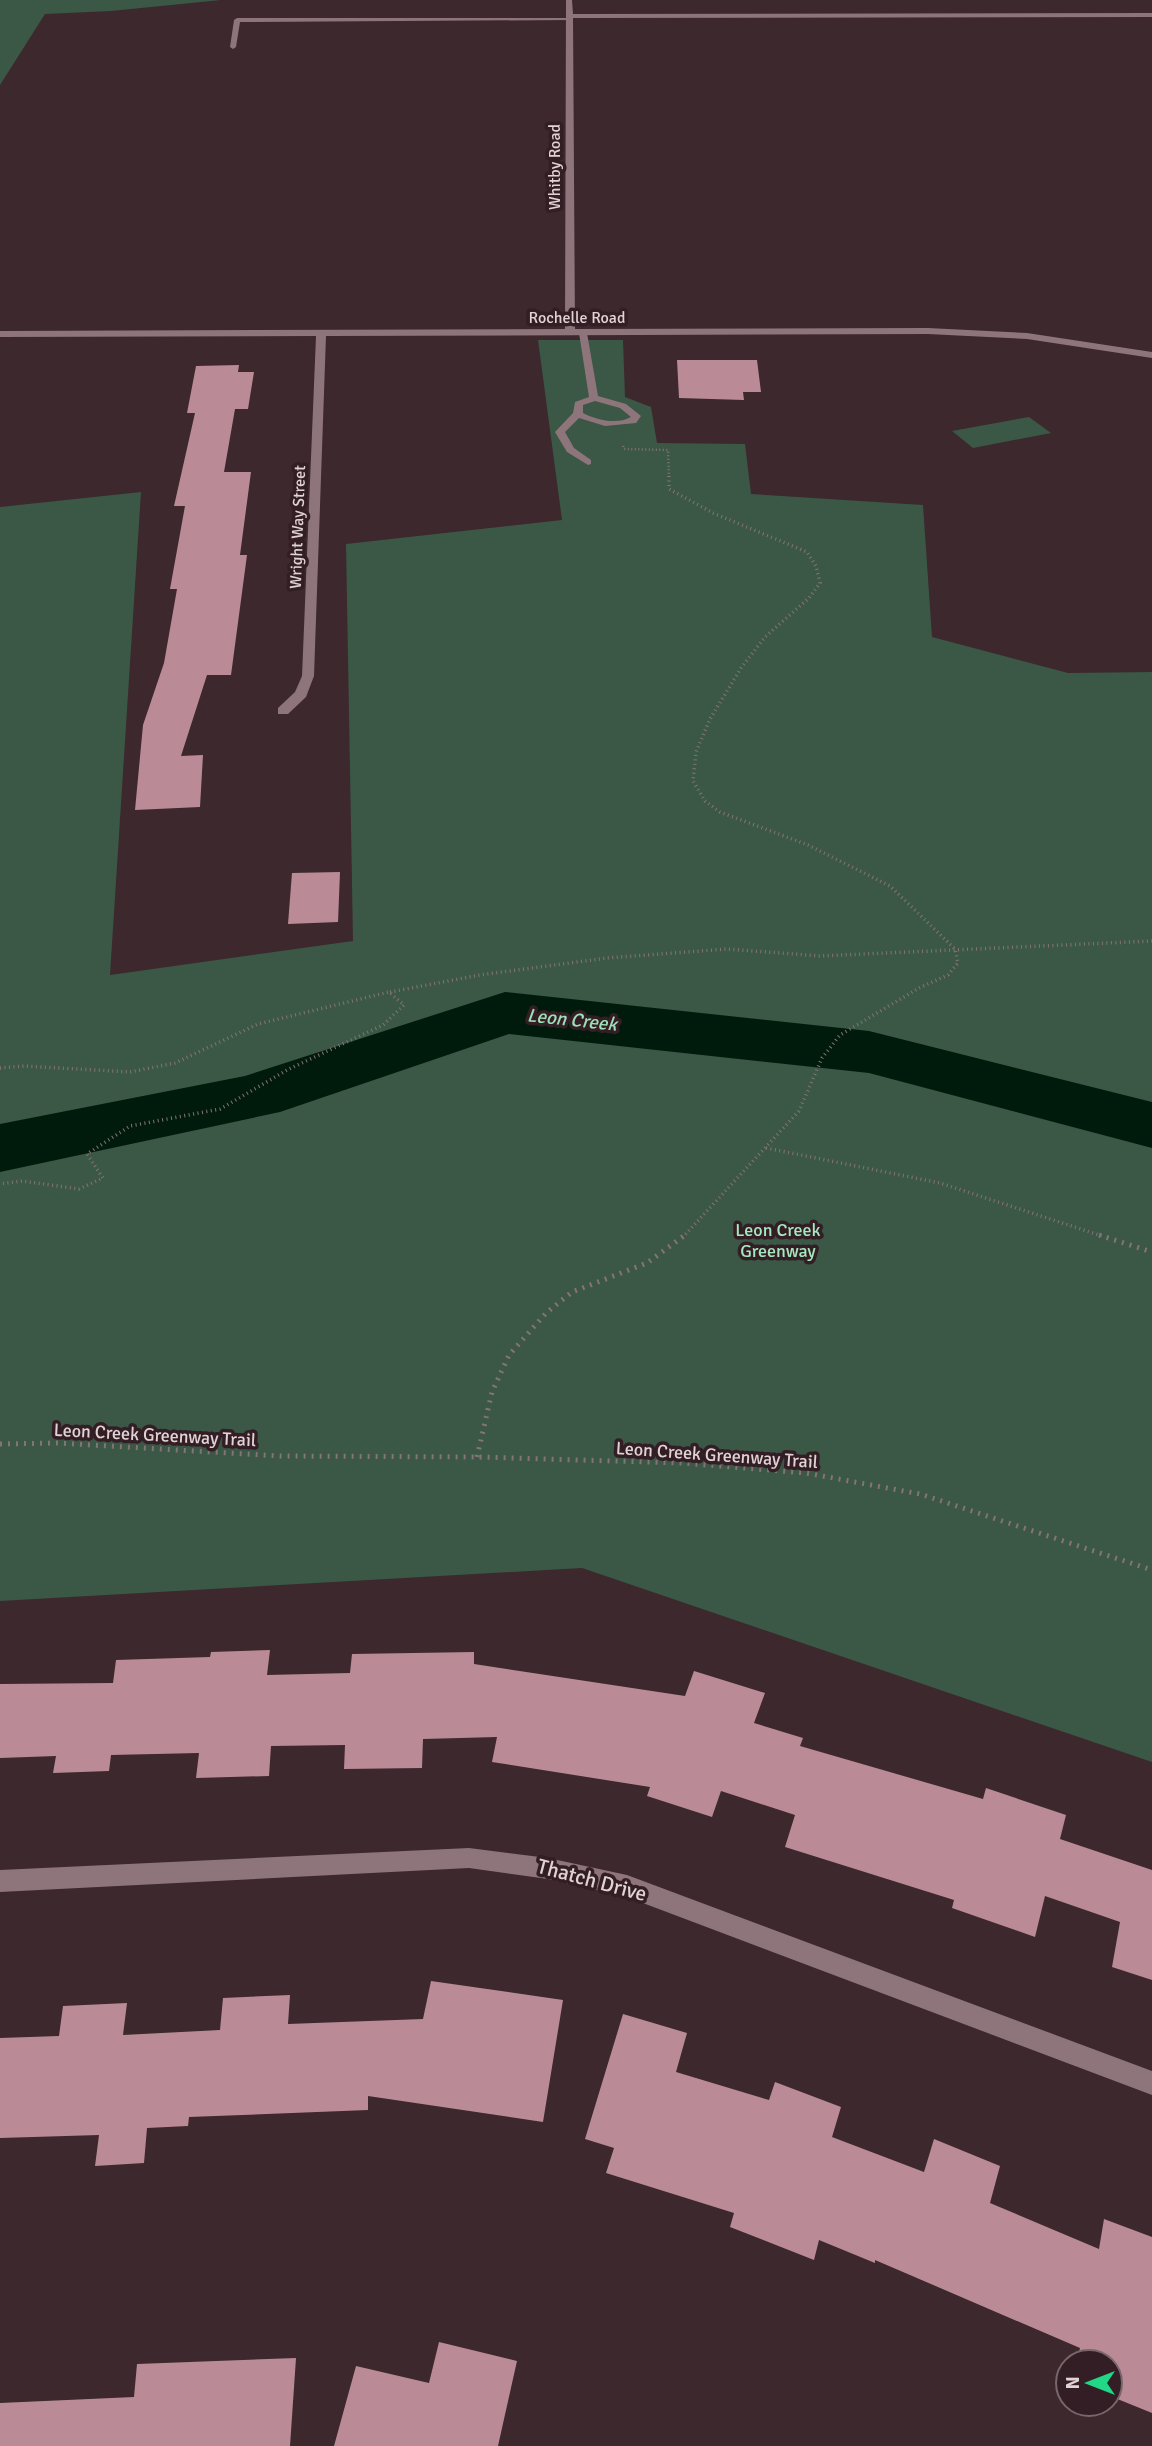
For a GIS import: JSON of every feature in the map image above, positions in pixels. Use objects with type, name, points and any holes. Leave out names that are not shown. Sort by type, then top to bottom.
[{"type":"street","name":"Whitby Road","points":[[569,0],[570,333]]},
{"type":"street","points":[[569,18],[1152,15]]},
{"type":"street","name":"Rochelle Road","points":[[0,334],[972,333],[1069,341],[1152,355]]},
{"type":"street","name":"Wright Way Street","points":[[283,711],[301,694],[309,676],[321,334]]},
{"type":"street","name":"Thatch Drive","points":[[0,1881],[469,1858],[562,1869],[627,1886],[1152,2084]]},
{"type":"lane","points":[[233,47],[237,20],[569,18]]},
{"type":"lane","points":[[583,333],[594,398]]},
{"type":"lane","points":[[578,414],[592,422],[620,425],[633,421],[636,416],[623,406],[594,398],[578,404],[578,414],[560,432],[562,442],[574,454],[588,462]]},
{"type":"path","points":[[477,1457],[492,1392],[509,1355],[546,1313],[572,1292],[647,1263],[680,1240],[799,1111],[822,1058],[840,1035],[919,988],[948,975],[958,963],[955,949],[890,887],[808,845],[720,812],[705,801],[692,780],[696,752],[710,719],[753,651],[809,598],[820,583],[818,570],[816,562],[807,552],[713,513],[669,489],[668,450],[625,449]]},
{"type":"path","points":[[0,1068],[24,1066],[130,1072],[175,1063],[214,1042],[258,1024],[389,992],[480,975],[621,957],[727,949],[820,956],[1152,941]]},
{"type":"path","points":[[0,1184],[22,1181],[79,1189],[103,1178],[87,1154],[130,1126],[220,1108],[289,1069],[383,1026],[404,1005],[389,992]]},
{"type":"path","points":[[765,1148],[940,1182],[1152,1252]]},
{"type":"path","name":"Leon Creek Greenway Trail","points":[[0,1444],[57,1443],[281,1456],[477,1457],[682,1463],[806,1473],[920,1494],[1152,1570]]},
{"type":"green space","points":[[0,0],[221,0],[111,11],[45,14],[0,85]]},
{"type":"green space","name":"Leon Creek Greenway","points":[[538,340],[623,340],[625,397],[651,407],[657,443],[745,444],[751,494],[923,505],[932,637],[1068,673],[1152,672],[1152,1762],[582,1568],[0,1601],[0,507],[141,492],[110,975],[353,941],[346,544],[562,520]]},
{"type":"green space","points":[[1029,417],[1051,433],[973,448],[952,431]]},
{"type":"building","points":[[677,360],[757,360],[761,392],[743,392],[744,400],[679,398]]},
{"type":"building","points":[[239,365],[238,372],[254,372],[248,409],[235,409],[224,472],[251,472],[240,555],[247,555],[231,675],[207,675],[181,756],[203,755],[200,807],[135,810],[143,725],[164,663],[177,589],[170,589],[185,506],[174,506],[195,413],[187,413],[196,366]]},
{"type":"building","points":[[340,872],[338,922],[288,924],[292,873]]},
{"type":"building","points":[[270,1650],[267,1675],[350,1673],[352,1654],[474,1652],[474,1664],[685,1696],[694,1671],[765,1693],[754,1723],[803,1738],[800,1746],[983,1799],[986,1788],[1066,1815],[1060,1839],[1152,1870],[1152,1980],[1112,1967],[1120,1922],[1045,1896],[1035,1937],[952,1908],[954,1900],[785,1847],[795,1815],[721,1791],[712,1817],[647,1796],[650,1787],[492,1762],[497,1737],[423,1739],[422,1768],[344,1769],[345,1745],[271,1746],[269,1776],[196,1778],[199,1753],[111,1755],[109,1771],[53,1773],[56,1756],[0,1758],[0,1684],[113,1683],[116,1660],[210,1657],[211,1652]]},
{"type":"building","points":[[431,1981],[563,2000],[543,2122],[368,2096],[368,2110],[189,2117],[188,2126],[147,2128],[144,2163],[95,2166],[99,2135],[0,2138],[0,2038],[59,2036],[63,2006],[127,2003],[123,2035],[220,2030],[223,1998],[290,1995],[288,2024],[423,2019]]},
{"type":"building","points":[[623,2014],[687,2033],[676,2072],[769,2100],[775,2082],[841,2107],[832,2137],[924,2172],[934,2139],[1000,2166],[990,2203],[1099,2249],[1104,2219],[1152,2237],[1152,2413],[1124,2402],[1124,2348],[1080,2348],[875,2260],[875,2263],[819,2240],[814,2260],[730,2227],[734,2213],[606,2173],[614,2148],[585,2139]]},
{"type":"building","points":[[439,2342],[517,2361],[498,2446],[334,2446],[356,2366],[429,2383]]},
{"type":"building","points":[[296,2358],[290,2446],[0,2446],[0,2403],[134,2397],[137,2364]]},
{"type":"waterway","name":"Leon Creek","points":[[0,1148],[256,1096],[505,1013],[869,1052],[1152,1125]]}]
